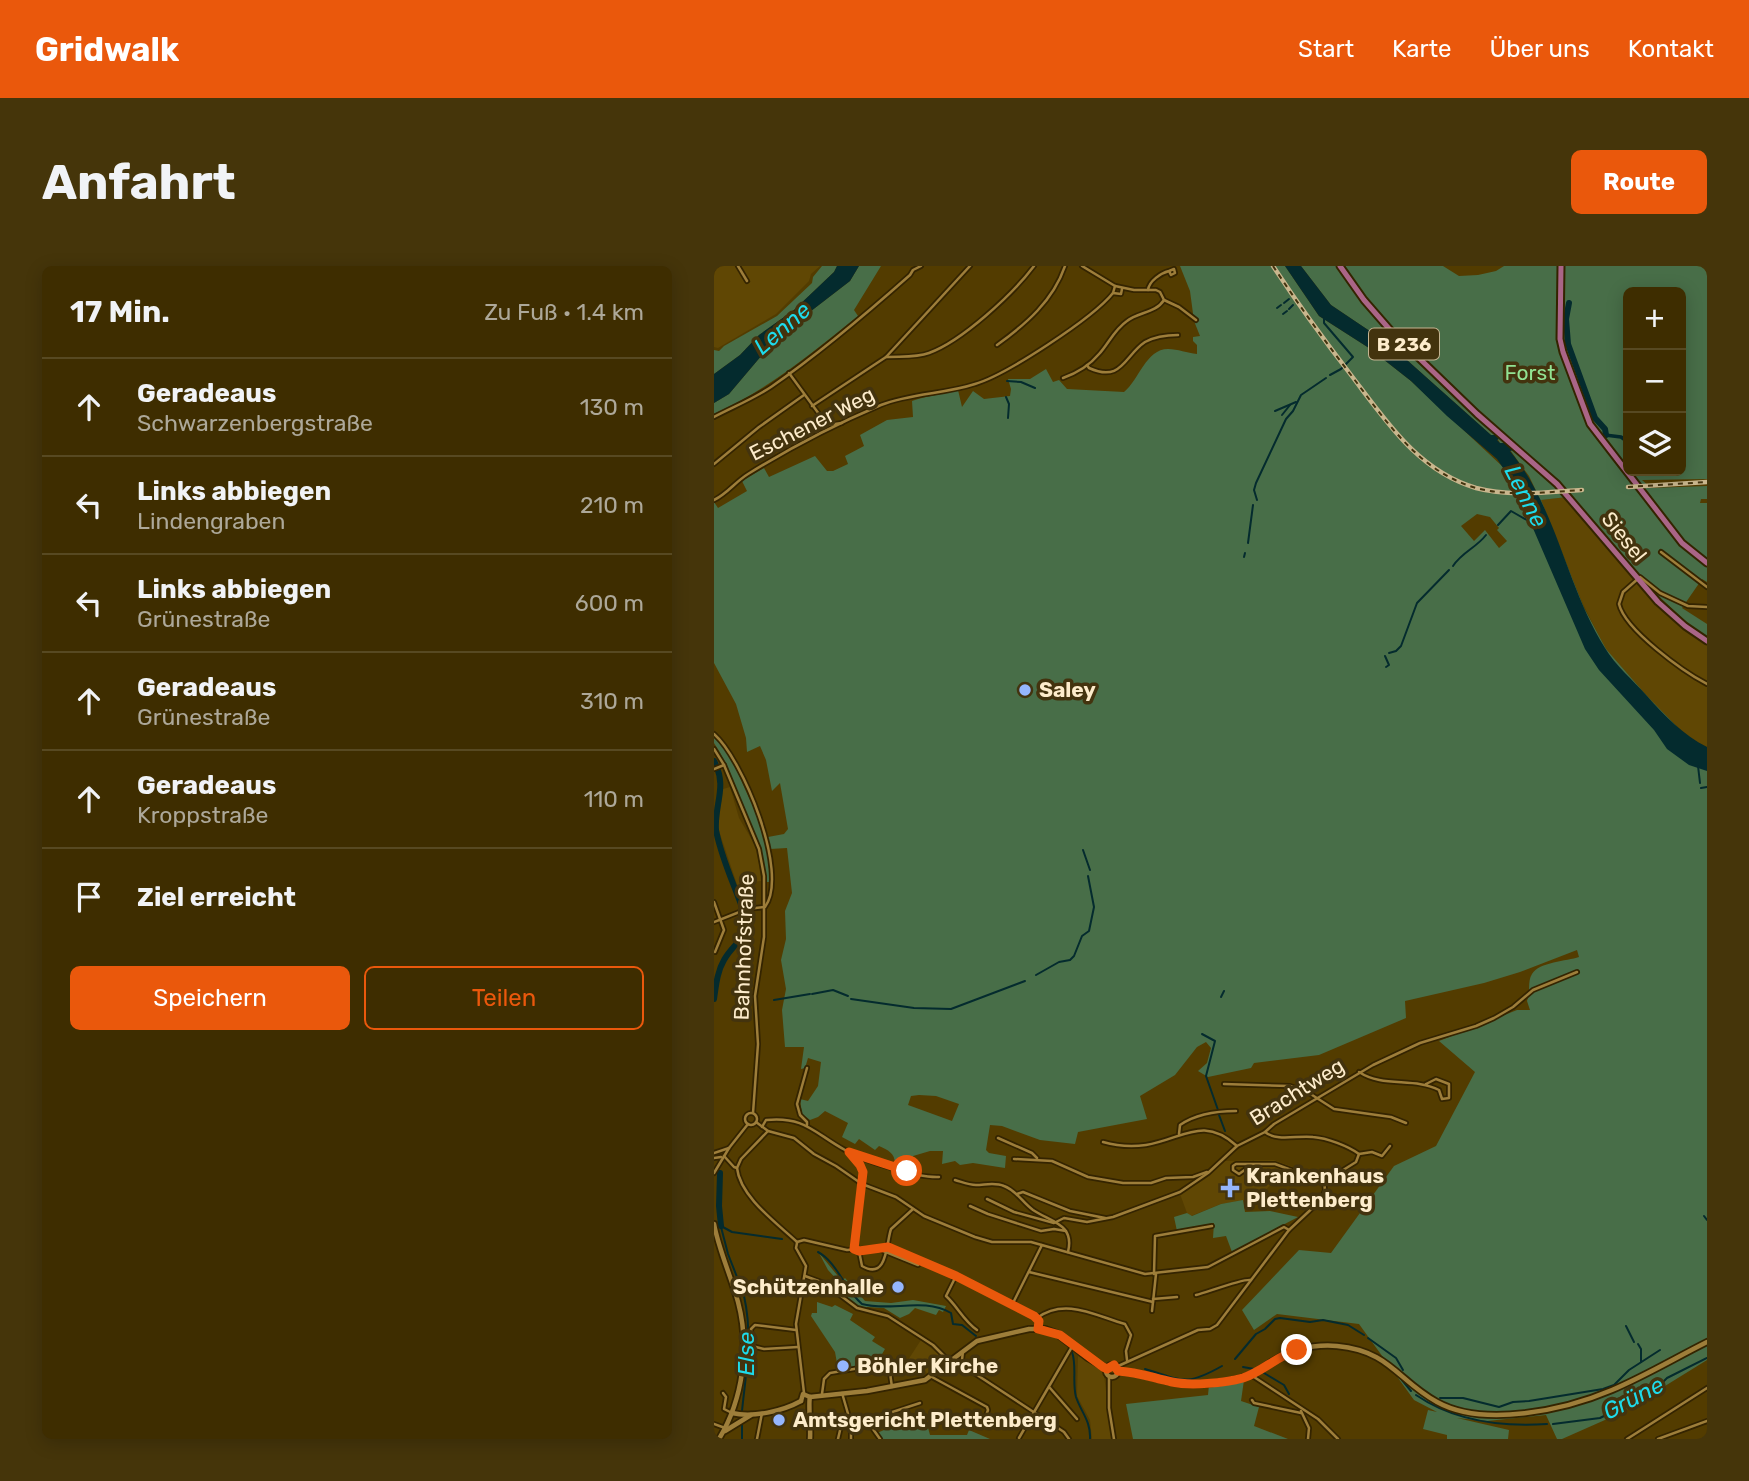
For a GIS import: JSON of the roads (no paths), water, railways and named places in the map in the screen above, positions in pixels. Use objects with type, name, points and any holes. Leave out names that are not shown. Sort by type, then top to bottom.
[{"type":"main road","name":"Siesel","points":[[1340,266],[1364,300],[1391,331],[1477,414],[1561,487],[1637,579]]},
{"type":"main road","points":[[1561,266],[1561,345],[1590,424],[1675,534],[1707,563]]},
{"type":"main road","name":"B 236","points":[[1637,579],[1668,612],[1707,641]]},
{"type":"street","points":[[738,266],[747,281]]},
{"type":"street","points":[[714,418],[746,402],[789,373],[848,328],[907,278],[913,268],[921,266]]},
{"type":"street","points":[[812,406],[886,357],[970,266]]},
{"type":"street","points":[[886,357],[926,354],[950,342],[984,317],[1034,266]]},
{"type":"street","points":[[997,345],[1038,310],[1056,287],[1065,266]]},
{"type":"street","points":[[1082,266],[1122,289],[1160,292],[1164,300],[1172,302],[1196,320]]},
{"type":"street","points":[[1086,270],[1093,266]]},
{"type":"street","points":[[1148,290],[1152,281],[1169,271]]},
{"type":"street","points":[[1114,293],[1115,286]]},
{"type":"street","name":"Eschener Weg","points":[[714,500],[725,495],[746,475],[899,399],[936,394],[976,384],[1058,338],[1114,293],[1120,295],[1122,289]]},
{"type":"street","points":[[1063,378],[1075,374],[1087,365],[1125,321],[1158,307],[1164,300]]},
{"type":"street","points":[[1087,365],[1099,372],[1114,372],[1145,342],[1162,335],[1178,335]]},
{"type":"street","points":[[789,373],[827,425],[846,423]]},
{"type":"street","points":[[714,464],[804,395]]},
{"type":"street","name":"Siesel","points":[[1661,552],[1707,587]]},
{"type":"street","name":"Siesel","points":[[1637,579],[1642,578],[1660,593],[1691,607],[1707,607]]},
{"type":"street","points":[[1637,579],[1621,597],[1619,604],[1622,613],[1671,661],[1707,684]]},
{"type":"street","points":[[714,734],[724,743],[731,755],[762,821],[769,850],[771,875],[771,893],[765,906],[747,909],[714,922]]},
{"type":"street","name":"Bahnhofstraße","points":[[714,749],[759,849],[762,863],[765,906],[763,950],[755,996],[758,1057],[753,1113]]},
{"type":"street","points":[[714,769],[722,766]]},
{"type":"street","points":[[714,902],[724,932],[715,951]]},
{"type":"street","name":"Brachtweg","points":[[1056,1222],[1064,1218],[1085,1222],[1106,1218],[1180,1192],[1208,1173],[1237,1146],[1265,1132],[1359,1072],[1420,1043],[1476,1026],[1513,1007],[1543,985],[1577,972]]},
{"type":"street","points":[[807,1068],[797,1104],[797,1110],[807,1125]]},
{"type":"street","points":[[1359,1072],[1374,1079],[1426,1084],[1439,1090],[1443,1099],[1449,1098],[1449,1084],[1444,1080],[1436,1079],[1426,1084]]},
{"type":"street","points":[[1224,1084],[1283,1084],[1300,1089],[1334,1109],[1391,1116],[1406,1123]]},
{"type":"street","points":[[1179,1133],[1180,1125],[1189,1119],[1214,1112],[1236,1111]]},
{"type":"street","points":[[748,1124],[746,1117],[753,1113],[757,1117],[756,1122]]},
{"type":"street","points":[[762,1127],[765,1120],[797,1120],[849,1152],[892,1168],[930,1178],[939,1177]]},
{"type":"street","points":[[748,1124],[756,1122]]},
{"type":"street","points":[[756,1122],[768,1131],[790,1136],[862,1184],[894,1196],[913,1209],[984,1240],[1031,1242],[1155,1274],[1208,1266],[1284,1227],[1289,1230]]},
{"type":"street","points":[[714,1173],[748,1124]]},
{"type":"street","points":[[1103,1142],[1144,1145],[1179,1133],[1214,1130],[1237,1146]]},
{"type":"street","points":[[768,1131],[741,1159],[737,1168],[740,1179],[761,1208],[797,1242]]},
{"type":"street","points":[[1265,1132],[1273,1137],[1316,1137],[1353,1149],[1359,1154],[1372,1152],[1382,1156],[1390,1146]]},
{"type":"street","points":[[998,1139],[1032,1153],[1037,1158]]},
{"type":"street","points":[[714,1153],[729,1148]]},
{"type":"street","points":[[849,1152],[862,1169],[857,1250],[860,1264],[870,1270],[881,1266],[887,1252],[891,1228],[913,1209]]},
{"type":"street","points":[[1324,1182],[1356,1162],[1359,1154]]},
{"type":"street","points":[[724,1156],[737,1168]]},
{"type":"street","points":[[714,1158],[724,1156]]},
{"type":"street","points":[[1014,1158],[1037,1158],[1064,1165],[1088,1177],[1123,1183],[1150,1183],[1166,1178],[1186,1178],[1208,1173]]},
{"type":"street","points":[[1109,1376],[1114,1377],[1117,1369],[1128,1361],[1198,1330],[1214,1328],[1289,1230],[1321,1200],[1325,1190],[1324,1182],[1318,1176],[1275,1164],[1253,1164],[1234,1165],[1233,1170],[1239,1174],[1253,1164]]},
{"type":"street","points":[[955,1180],[973,1185],[999,1184],[1017,1194],[1034,1211],[1056,1222],[1066,1231],[1070,1242],[1068,1252]]},
{"type":"street","points":[[1017,1194],[1023,1192],[1070,1210],[1106,1218]]},
{"type":"street","points":[[987,1199],[1014,1212],[1056,1222]]},
{"type":"street","points":[[970,1206],[1041,1231],[1066,1231]]},
{"type":"street","points":[[714,1224],[742,1323],[742,1369],[732,1413],[719,1439]]},
{"type":"street","points":[[1152,1311],[1155,1236],[1212,1226]]},
{"type":"street","points":[[797,1242],[804,1240],[857,1250],[888,1247],[956,1276],[1037,1318],[1038,1329]]},
{"type":"street","points":[[797,1242],[796,1248],[805,1262],[805,1276],[797,1309],[796,1330],[804,1393],[809,1399],[811,1413],[810,1439]]},
{"type":"street","points":[[1012,1305],[1042,1245]]},
{"type":"street","points":[[877,1249],[918,1265],[921,1261]]},
{"type":"street","points":[[1029,1272],[1153,1301],[1177,1297]]},
{"type":"street","points":[[805,1276],[824,1283],[857,1308],[888,1316],[933,1345],[952,1361],[1064,1432],[1069,1439]]},
{"type":"street","points":[[956,1276],[945,1298],[956,1306],[965,1321],[977,1329]]},
{"type":"street","points":[[1196,1295],[1225,1288],[1244,1279],[1251,1280]]},
{"type":"street","points":[[1037,1318],[1063,1307],[1094,1313],[1110,1321],[1125,1324],[1131,1335],[1126,1351],[1128,1361]]},
{"type":"street","points":[[796,1330],[755,1325],[751,1329],[753,1348],[798,1347]]},
{"type":"street","points":[[723,1393],[726,1397],[724,1409],[732,1413],[751,1415],[786,1408],[822,1394],[917,1383],[932,1377],[973,1343],[1038,1329],[1056,1333],[1107,1369],[1114,1439]]},
{"type":"street","points":[[1107,1369],[1112,1365],[1117,1369],[1183,1384],[1251,1375],[1281,1356],[1297,1350],[1322,1346],[1356,1348],[1390,1365],[1427,1395],[1448,1407],[1475,1414],[1502,1414],[1541,1410],[1594,1397],[1639,1378],[1707,1342]]},
{"type":"street","points":[[1019,1438],[1073,1345]]},
{"type":"street","points":[[963,1351],[965,1368]]},
{"type":"street","points":[[822,1394],[824,1379],[830,1373],[884,1364],[915,1367]]},
{"type":"street","points":[[889,1366],[892,1387]]},
{"type":"street","points":[[1251,1375],[1318,1419],[1338,1439]]},
{"type":"street","points":[[932,1377],[987,1407],[985,1422]]},
{"type":"street","points":[[1050,1388],[1077,1419]]},
{"type":"street","points":[[1627,1439],[1707,1388]]},
{"type":"street","points":[[802,1401],[801,1396],[804,1393]]},
{"type":"street","points":[[842,1393],[851,1424],[851,1439]]},
{"type":"street","points":[[1252,1400],[1254,1403],[1301,1410]]},
{"type":"street","points":[[838,1439],[841,1426],[868,1422],[920,1403]]},
{"type":"street","points":[[1301,1410],[1309,1428],[1308,1439]]},
{"type":"street","points":[[732,1413],[735,1419],[743,1420]]},
{"type":"street","points":[[757,1439],[762,1413]]},
{"type":"street","points":[[724,1430],[751,1415]]},
{"type":"street","points":[[1658,1439],[1707,1421]]},
{"type":"street","points":[[868,1422],[880,1439]]},
{"type":"street","points":[[714,1424],[724,1430]]},
{"type":"water","name":"Lenne","points":[[837,266],[859,266],[850,281],[802,318],[785,337],[762,355],[729,394],[714,403],[714,374],[740,355],[759,335],[794,310]]},
{"type":"water","name":"Lenne","points":[[1285,266],[1301,266],[1331,305],[1389,344],[1491,435],[1495,435],[1500,443],[1505,443],[1514,450],[1510,451],[1539,497],[1580,599],[1605,648],[1668,718],[1690,737],[1707,747],[1707,771],[1689,765],[1667,749],[1654,730],[1599,670],[1585,649],[1529,519],[1522,496],[1497,459],[1411,381],[1369,348],[1319,316]]},
{"type":"waterway","points":[[1284,303],[1289,299]]},
{"type":"waterway","points":[[1569,303],[1566,319],[1568,344],[1595,418],[1605,429],[1606,435]]},
{"type":"waterway","points":[[1277,308],[1281,305]]},
{"type":"waterway","points":[[1289,309],[1293,305]]},
{"type":"waterway","points":[[1283,314],[1287,311]]},
{"type":"waterway","points":[[1324,318],[1324,323],[1353,357],[1330,375]]},
{"type":"waterway","points":[[1257,500],[1254,490],[1256,483],[1286,419],[1301,395],[1326,378]]},
{"type":"waterway","points":[[1007,381],[1021,382],[1035,388]]},
{"type":"waterway","points":[[1006,397],[1009,404],[1008,418]]},
{"type":"waterway","points":[[1275,411],[1296,402]]},
{"type":"waterway","points":[[1282,415],[1290,405]]},
{"type":"waterway","points":[[1605,435],[1623,438]]},
{"type":"waterway","points":[[1248,543],[1253,505]]},
{"type":"waterway","name":"Lenne","points":[[1498,525],[1511,511],[1532,523]]},
{"type":"waterway","points":[[1453,566],[1486,535]]},
{"type":"waterway","points":[[1244,557],[1245,553]]},
{"type":"waterway","points":[[1389,653],[1401,646],[1417,603],[1449,570]]},
{"type":"waterway","points":[[1385,656],[1389,665],[1386,667]]},
{"type":"waterway","name":"Else","points":[[714,761],[720,779],[716,821],[718,840],[749,921],[742,937],[722,965],[714,999]]},
{"type":"waterway","points":[[1698,766],[1700,783]]},
{"type":"waterway","points":[[1701,788],[1707,787]]},
{"type":"waterway","points":[[1083,850],[1090,870]]},
{"type":"waterway","points":[[1036,975],[1059,962],[1070,960],[1082,936],[1089,931],[1094,907],[1088,876]]},
{"type":"waterway","points":[[851,999],[914,1008],[951,1009],[1025,981]]},
{"type":"waterway","points":[[812,994],[833,990],[848,996]]},
{"type":"waterway","points":[[1221,997],[1224,991]]},
{"type":"waterway","points":[[774,1000],[810,994]]},
{"type":"waterway","points":[[1202,1034],[1215,1041],[1206,1076],[1218,1110]]},
{"type":"waterway","points":[[1219,1115],[1225,1131]]},
{"type":"waterway","name":"Else","points":[[720,1173],[721,1226]]},
{"type":"waterway","points":[[1704,1216],[1707,1220]]},
{"type":"waterway","points":[[721,1226],[732,1232],[782,1239]]},
{"type":"waterway","name":"Else","points":[[721,1227],[737,1277]]},
{"type":"waterway","points":[[818,1252],[831,1263],[862,1304],[940,1308],[951,1313],[953,1324],[962,1325],[976,1336]]},
{"type":"waterway","name":"Else","points":[[742,1411],[748,1339],[744,1296]]},
{"type":"waterway","name":"Grüne","points":[[1235,1359],[1256,1334],[1280,1318],[1310,1322],[1323,1320],[1348,1325],[1364,1335]]},
{"type":"waterway","points":[[1626,1326],[1634,1342]]},
{"type":"waterway","name":"Grüne","points":[[1368,1338],[1396,1358],[1403,1370]]},
{"type":"waterway","points":[[1638,1344],[1641,1349],[1641,1362]]},
{"type":"waterway","points":[[1440,1398],[1463,1398],[1499,1407],[1513,1402],[1603,1389],[1614,1385],[1629,1370],[1660,1350]]},
{"type":"waterway","points":[[1072,1352],[1076,1397],[1087,1422],[1090,1439]]},
{"type":"waterway","name":"Grüne","points":[[1553,1424],[1600,1418],[1654,1391],[1667,1378],[1707,1358]]},
{"type":"waterway","name":"Grüne","points":[[1145,1369],[1184,1380],[1200,1377],[1222,1366]]},
{"type":"waterway","points":[[1243,1367],[1254,1369]]},
{"type":"waterway","points":[[1264,1373],[1284,1385],[1289,1394]]},
{"type":"waterway","name":"Grüne","points":[[1402,1380],[1411,1391]]},
{"type":"waterway","name":"Grüne","points":[[1416,1395],[1446,1411],[1479,1420],[1547,1424]]},
{"type":"waterway","name":"Else","points":[[742,1424],[742,1439]]},
{"type":"railway","points":[[1273,266],[1377,410],[1405,442],[1437,470],[1455,480],[1489,491],[1529,493],[1582,490]]},
{"type":"railway","points":[[1628,487],[1707,482]]},
{"type":"place","name":"Saley","points":[[1025,690]]},
{"type":"place","name":"Krankenhaus Plettenberg","points":[[1230,1188]]},
{"type":"place","name":"Schützenhalle","points":[[898,1287]]},
{"type":"place","name":"Böhler Kirche","points":[[843,1366]]},
{"type":"place","name":"Amtsgericht Plettenberg","points":[[779,1420]]},
{"type":"park label","name":"Forst","points":[[1530,373]]}]
